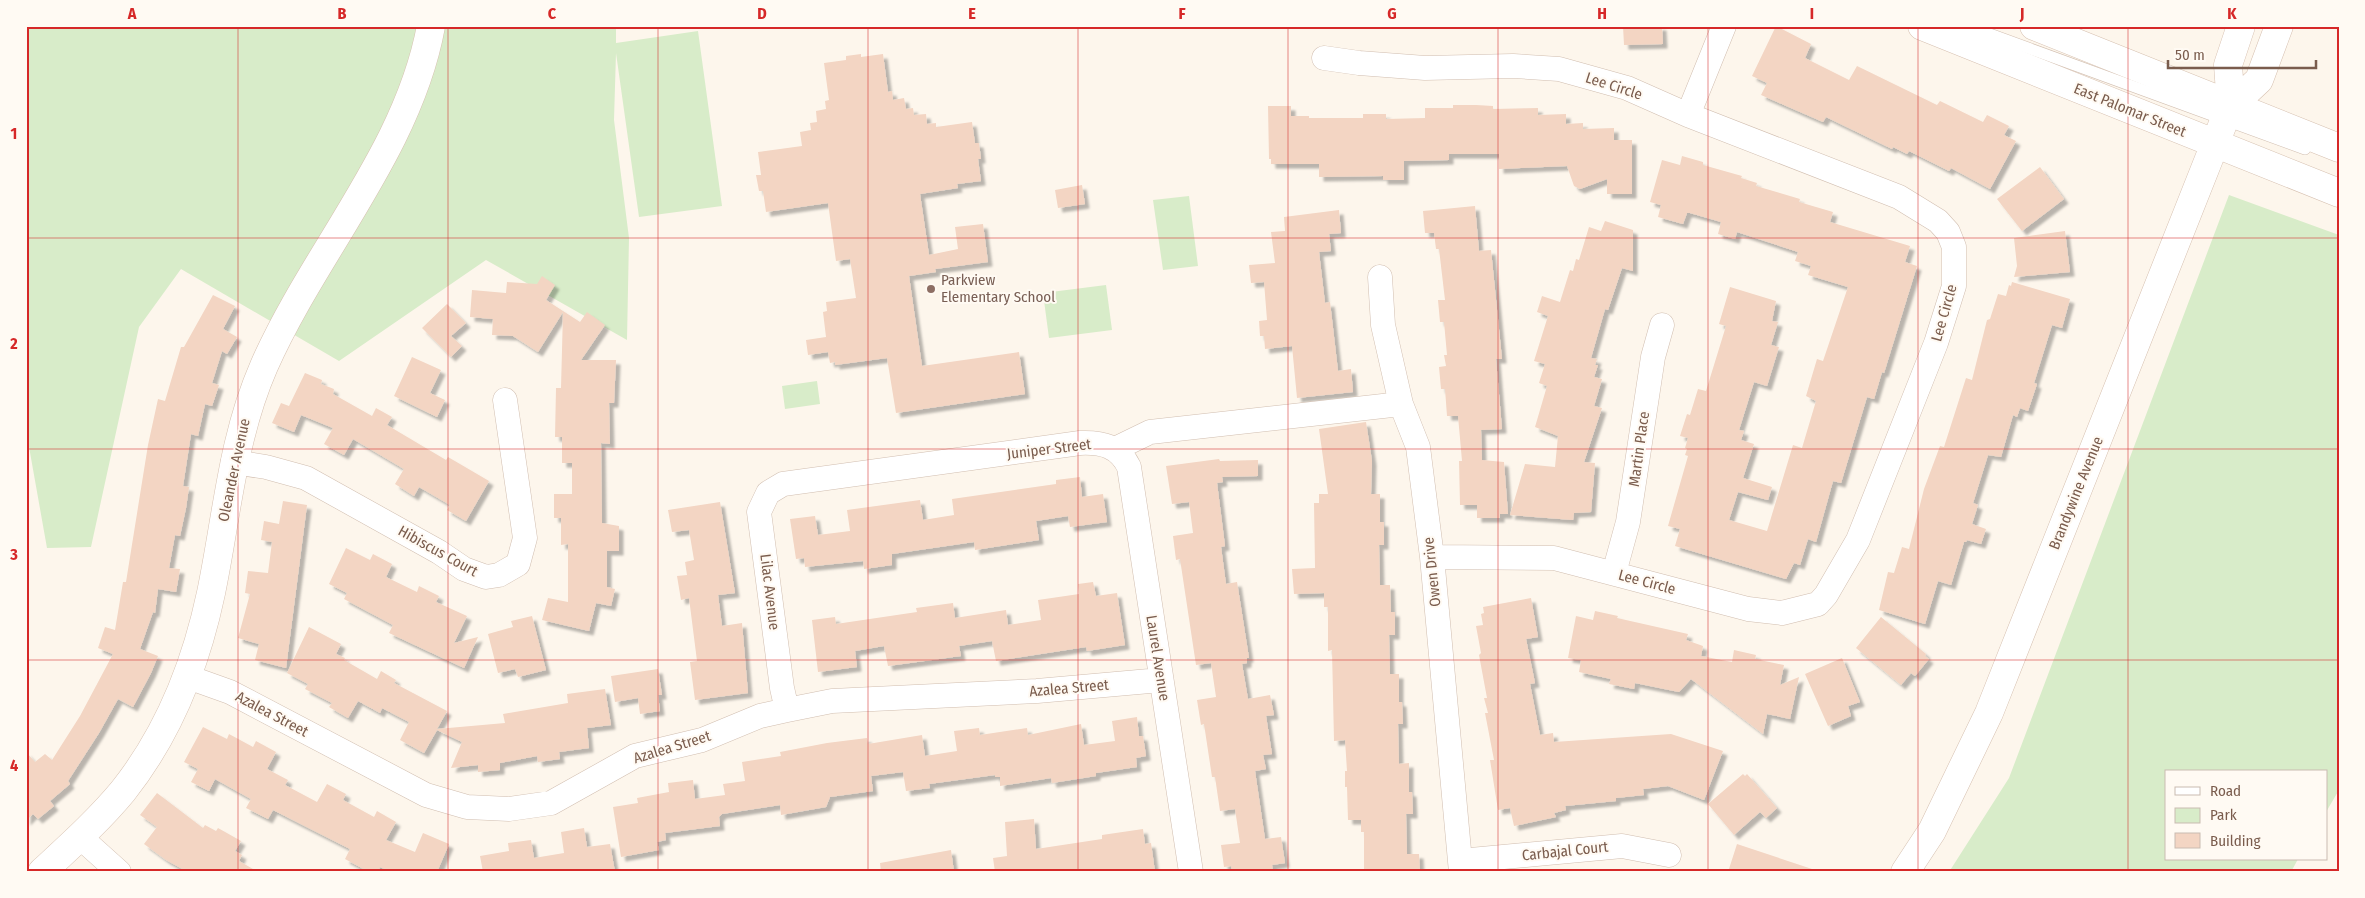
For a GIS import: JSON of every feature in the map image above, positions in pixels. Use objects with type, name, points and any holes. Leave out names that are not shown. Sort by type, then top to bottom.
[{"type":"street","name":"Oleander Avenue","points":[[42,872],[80,837],[123,790],[156,742],[188,677],[211,591],[233,462],[246,412],[264,366],[404,111],[426,51],[431,26]]},
{"type":"street","points":[[1688,115],[1724,26]]},
{"type":"street","name":"East Palomar Street","points":[[1922,26],[2223,124],[2330,152]]},
{"type":"street","name":"East Palomar Street","points":[[2034,26],[2223,124],[2339,193]]},
{"type":"street","points":[[2223,124],[2228,64],[2241,26]]},
{"type":"street","points":[[2223,124],[2259,80],[2279,26]]},
{"type":"street","name":"Lee Circle","points":[[1324,58],[1359,63],[1425,68],[1513,66],[1559,69],[1627,88],[1688,115],[1916,206],[1938,221],[1948,232],[1954,247],[1954,286],[1936,343],[1858,540],[1826,595],[1818,604],[1782,613],[1748,609],[1554,558],[1432,557]]},
{"type":"street","name":"Brandywine Avenue","points":[[1905,872],[1932,831],[1989,713],[2223,124]]},
{"type":"street","name":"Owen Drive","points":[[1380,277],[1383,325],[1401,404],[1418,447],[1432,557],[1461,867]]},
{"type":"street","name":"Martin Place","points":[[1614,573],[1628,522],[1652,357],[1662,325]]},
{"type":"street","name":"Hibiscus Court","points":[[233,462],[266,467],[306,478],[439,552],[464,569],[486,577],[499,575],[518,564],[525,538],[505,400]]},
{"type":"street","points":[[1115,449],[1150,432],[1401,404]]},
{"type":"street","name":"Juniper Street","points":[[783,484],[1080,443],[1097,442],[1115,449]]},
{"type":"street","name":"Laurel Avenue","points":[[1115,449],[1124,456],[1129,467],[1191,872]]},
{"type":"street","name":"Lilac Avenue","points":[[783,484],[768,493],[759,512],[782,688],[787,710]]},
{"type":"street","name":"Azalea Street","points":[[188,677],[230,692],[426,795],[467,807],[488,809],[509,809],[551,802],[635,756],[702,740],[760,716],[832,701],[1038,691],[1161,680]]},
{"type":"street","points":[[80,837],[119,872]]},
{"type":"street","name":"Carbajal Court","points":[[1461,867],[1622,846],[1669,856]]},
{"type":"lane","points":[[1954,26],[1984,32],[2223,124],[2293,144]]},
{"type":"lane","points":[[2223,124],[2293,144],[2330,152]]},
{"type":"green space","points":[[26,26],[616,26],[616,43],[698,31],[722,206],[639,217],[616,53],[614,120],[629,238],[627,340],[486,260],[339,361],[181,269],[139,327],[91,547],[47,548],[26,430]]},
{"type":"green space","points":[[2229,195],[2339,235],[2339,790],[2328,809],[2328,770],[2165,770],[2165,860],[2297,860],[2291,872],[1949,872],[2009,778]]},
{"type":"green space","points":[[1189,196],[1198,266],[1163,270],[1153,200]]},
{"type":"green space","points":[[1106,285],[1112,330],[1049,338],[1043,293]]},
{"type":"green space","points":[[817,381],[820,404],[785,409],[782,386]]},
{"type":"building","points":[[1623,26],[1662,26],[1663,44],[1624,45]]},
{"type":"building","points":[[1776,26],[1811,44],[1805,58],[1849,80],[1857,66],[1937,105],[1940,101],[1983,122],[1987,115],[2009,126],[2004,135],[2016,141],[1990,189],[1951,168],[1949,171],[1909,151],[1907,154],[1893,147],[1892,149],[1826,117],[1823,122],[1761,95],[1767,83],[1752,76]]},
{"type":"building","points":[[861,54],[861,57],[883,54],[888,92],[892,91],[893,100],[904,98],[906,109],[913,108],[914,115],[926,114],[927,124],[936,123],[936,127],[972,122],[975,143],[979,143],[981,159],[978,159],[981,181],[957,184],[958,188],[920,194],[929,255],[958,249],[955,227],[983,224],[988,262],[935,269],[936,272],[909,276],[922,366],[1019,352],[1025,394],[896,413],[887,358],[835,365],[835,362],[830,363],[828,352],[808,355],[806,340],[826,337],[823,312],[827,311],[826,302],[856,298],[850,259],[836,261],[828,203],[766,212],[763,191],[759,191],[756,175],[761,175],[758,152],[802,146],[800,132],[811,130],[810,123],[817,122],[816,111],[826,109],[825,101],[829,100],[824,63],[846,60],[846,56]]},
{"type":"building","points":[[1453,105],[1493,106],[1493,109],[1538,108],[1538,115],[1566,114],[1566,124],[1583,123],[1583,129],[1614,128],[1614,140],[1632,140],[1632,194],[1607,194],[1607,179],[1580,189],[1574,186],[1567,166],[1499,169],[1499,154],[1449,154],[1449,160],[1404,161],[1404,180],[1383,180],[1383,176],[1319,177],[1319,164],[1271,164],[1271,159],[1269,159],[1268,106],[1291,106],[1291,116],[1309,116],[1309,118],[1363,118],[1363,114],[1386,114],[1386,119],[1425,118],[1425,108],[1453,108]]},
{"type":"building","points":[[1682,156],[1703,162],[1703,165],[1742,176],[1741,178],[1757,183],[1756,186],[1800,199],[1799,202],[1833,212],[1830,222],[1910,246],[1905,262],[1917,266],[1884,373],[1882,372],[1874,399],[1867,397],[1841,483],[1833,481],[1816,542],[1808,539],[1800,565],[1794,563],[1786,579],[1675,546],[1680,529],[1668,526],[1688,456],[1685,455],[1687,449],[1685,448],[1688,438],[1680,436],[1687,414],[1690,415],[1698,389],[1706,391],[1726,326],[1719,324],[1730,287],[1776,301],[1772,321],[1778,322],[1771,345],[1779,347],[1767,386],[1754,382],[1739,430],[1744,431],[1741,440],[1754,444],[1743,478],[1772,487],[1768,500],[1738,492],[1729,520],[1767,531],[1793,445],[1802,448],[1816,401],[1806,396],[1817,359],[1823,361],[1848,287],[1808,275],[1811,266],[1795,261],[1798,252],[1737,232],[1735,239],[1718,234],[1721,222],[1690,213],[1687,213],[1683,224],[1658,217],[1661,205],[1650,202],[1662,160],[1680,165]]},
{"type":"building","points":[[2040,167],[2064,199],[2022,231],[1997,199]]},
{"type":"building","points":[[1082,185],[1085,204],[1058,208],[1055,190]]},
{"type":"building","points":[[1475,206],[1479,251],[1491,250],[1502,359],[1496,359],[1502,429],[1481,430],[1482,460],[1504,462],[1508,514],[1500,514],[1500,518],[1477,518],[1477,505],[1460,505],[1459,461],[1462,461],[1458,416],[1447,416],[1445,389],[1441,389],[1439,367],[1446,366],[1444,355],[1447,355],[1444,322],[1440,322],[1438,300],[1445,300],[1439,249],[1436,249],[1434,233],[1425,233],[1423,211]]},
{"type":"building","points":[[1339,210],[1341,233],[1329,234],[1331,251],[1319,252],[1325,303],[1330,302],[1338,371],[1351,369],[1353,392],[1297,398],[1292,346],[1265,349],[1264,336],[1260,336],[1259,321],[1267,320],[1264,282],[1251,283],[1249,265],[1275,263],[1271,232],[1285,231],[1284,217]]},
{"type":"building","points":[[1605,221],[1633,230],[1633,271],[1622,268],[1608,310],[1605,309],[1591,358],[1597,359],[1595,365],[1598,365],[1594,377],[1602,379],[1594,406],[1602,408],[1584,462],[1595,463],[1591,512],[1574,513],[1573,520],[1510,515],[1525,464],[1555,467],[1558,436],[1535,427],[1547,386],[1539,383],[1545,364],[1534,361],[1548,316],[1537,312],[1542,296],[1560,302],[1570,270],[1573,271],[1576,259],[1579,260],[1589,227],[1601,231]]},
{"type":"building","points":[[2065,231],[2070,272],[2014,277],[2017,266],[2014,238]]},
{"type":"building","points":[[542,276],[555,285],[546,300],[580,322],[587,312],[605,325],[581,360],[616,360],[614,403],[609,403],[610,444],[601,443],[602,523],[619,526],[619,551],[607,551],[607,587],[615,589],[611,606],[596,603],[589,631],[542,620],[548,598],[568,602],[568,544],[561,545],[561,518],[554,518],[554,494],[572,494],[572,463],[562,463],[562,437],[555,437],[556,388],[561,388],[563,312],[538,352],[513,336],[492,335],[493,319],[470,317],[472,290],[506,293],[507,282],[537,284]]},
{"type":"building","points":[[2012,282],[2070,299],[2062,328],[2052,325],[2034,383],[2037,384],[2028,411],[2020,408],[2017,417],[2013,415],[2001,457],[1988,455],[1973,503],[1978,505],[1972,524],[1986,529],[1981,544],[1967,540],[1964,542],[1951,585],[1938,581],[1925,624],[1879,610],[1888,572],[1894,573],[1902,547],[1909,549],[1924,489],[1940,446],[1944,447],[1966,378],[1972,380],[1987,320],[1990,319],[1998,294],[2006,296],[2009,285],[2011,286]]},
{"type":"building","points":[[213,295],[235,306],[223,329],[237,337],[227,354],[222,351],[212,383],[219,385],[212,406],[205,404],[198,436],[191,434],[183,486],[189,487],[186,508],[180,536],[175,535],[169,568],[180,569],[176,592],[158,589],[155,613],[153,612],[140,649],[158,656],[133,707],[118,699],[68,781],[70,784],[50,801],[54,806],[38,819],[33,814],[26,821],[26,752],[35,762],[45,754],[52,760],[80,716],[113,654],[98,648],[105,627],[115,630],[123,582],[126,582],[148,445],[158,399],[165,401],[181,347],[184,347]]},
{"type":"building","points":[[447,304],[466,323],[451,336],[462,346],[451,357],[422,328]]},
{"type":"building","points":[[412,357],[441,370],[430,393],[445,400],[437,417],[394,396]]},
{"type":"building","points":[[305,373],[322,380],[321,384],[334,389],[333,394],[372,416],[376,408],[392,417],[387,425],[446,460],[448,457],[489,481],[466,521],[447,510],[450,505],[419,487],[414,496],[395,484],[404,469],[353,439],[344,455],[324,444],[333,428],[301,415],[294,432],[272,423],[281,403],[289,406]]},
{"type":"building","points":[[1366,422],[1372,461],[1371,494],[1380,494],[1380,522],[1384,522],[1384,545],[1379,545],[1380,585],[1390,585],[1391,612],[1395,612],[1395,635],[1389,635],[1390,674],[1399,674],[1399,702],[1402,702],[1403,724],[1398,724],[1399,764],[1409,763],[1409,792],[1412,792],[1413,814],[1406,814],[1407,854],[1419,854],[1420,872],[1364,872],[1364,832],[1361,832],[1361,820],[1348,820],[1347,787],[1345,787],[1345,771],[1347,771],[1345,740],[1334,741],[1332,650],[1328,651],[1328,607],[1324,607],[1324,593],[1294,594],[1292,569],[1315,568],[1314,503],[1319,503],[1319,494],[1328,494],[1319,429]]},
{"type":"building","points":[[1219,459],[1220,461],[1258,460],[1258,476],[1222,477],[1223,482],[1217,483],[1225,546],[1221,547],[1226,584],[1237,582],[1249,658],[1247,658],[1247,663],[1242,664],[1248,699],[1270,695],[1274,715],[1266,716],[1272,754],[1263,755],[1266,769],[1255,771],[1265,839],[1281,837],[1285,863],[1272,865],[1273,872],[1232,872],[1231,866],[1224,867],[1221,845],[1240,843],[1235,809],[1220,811],[1215,777],[1212,777],[1204,724],[1201,725],[1197,700],[1216,697],[1211,663],[1196,665],[1180,559],[1176,560],[1173,536],[1193,533],[1189,502],[1172,504],[1166,466]]},
{"type":"building","points":[[1080,477],[1082,497],[1103,494],[1107,522],[1070,527],[1068,516],[1036,521],[1039,540],[975,550],[974,542],[892,554],[892,565],[864,569],[863,561],[805,567],[804,558],[796,559],[790,519],[815,516],[818,535],[850,531],[847,510],[920,500],[923,520],[954,515],[952,499],[1056,484],[1056,480]]},
{"type":"building","points":[[283,501],[307,505],[286,668],[255,660],[259,644],[238,638],[250,594],[245,593],[248,571],[268,573],[272,542],[261,540],[264,521],[279,524]]},
{"type":"building","points":[[720,502],[735,593],[718,595],[722,626],[742,623],[748,693],[695,700],[690,662],[697,661],[689,598],[681,600],[677,576],[687,575],[685,562],[694,560],[689,530],[672,532],[668,510]]},
{"type":"building","points":[[346,548],[370,560],[373,554],[392,564],[386,577],[417,592],[419,586],[439,596],[436,602],[467,616],[454,643],[478,637],[464,668],[389,633],[393,625],[344,599],[347,593],[329,584]]},
{"type":"building","points":[[1093,582],[1096,596],[1117,593],[1125,645],[1087,651],[1086,647],[996,661],[992,641],[959,646],[961,656],[888,666],[884,646],[855,651],[857,667],[818,672],[812,620],[835,617],[836,624],[917,612],[916,608],[953,603],[955,618],[1006,610],[1008,625],[1041,620],[1038,600],[1079,594],[1078,584]]},
{"type":"building","points":[[1531,598],[1538,637],[1526,639],[1535,683],[1530,684],[1540,735],[1553,733],[1554,742],[1671,734],[1723,751],[1704,800],[1668,786],[1643,789],[1644,795],[1616,798],[1616,801],[1565,806],[1566,810],[1554,813],[1556,817],[1514,826],[1510,808],[1498,810],[1490,760],[1494,760],[1485,713],[1488,713],[1484,698],[1487,698],[1476,626],[1483,625],[1481,614],[1484,613],[1483,607]]},
{"type":"building","points":[[1595,611],[1618,616],[1617,618],[1688,634],[1686,640],[1703,646],[1701,656],[1732,662],[1734,650],[1756,655],[1755,659],[1784,665],[1780,685],[1799,677],[1790,719],[1767,714],[1763,734],[1691,679],[1679,692],[1635,683],[1634,689],[1609,684],[1611,679],[1579,672],[1581,660],[1568,658],[1576,616],[1593,620]]},
{"type":"building","points":[[532,616],[546,670],[518,677],[515,669],[498,673],[488,634],[513,627],[511,621]]},
{"type":"building","points":[[1881,617],[1926,654],[1925,656],[1929,659],[1915,676],[1911,673],[1901,685],[1856,648]]},
{"type":"building","points":[[309,627],[341,644],[336,654],[345,658],[344,660],[377,679],[381,671],[396,680],[394,683],[447,711],[437,729],[505,723],[503,714],[568,703],[567,694],[605,689],[611,725],[587,728],[589,748],[559,752],[560,759],[538,762],[537,756],[500,763],[500,770],[478,772],[478,765],[451,768],[462,742],[437,730],[424,753],[400,740],[409,722],[382,708],[380,713],[358,701],[348,718],[329,707],[332,703],[305,689],[308,684],[287,673]]},
{"type":"building","points":[[1842,658],[1860,702],[1848,706],[1851,716],[1828,726],[1805,674]]},
{"type":"building","points":[[658,669],[662,695],[658,695],[660,711],[640,714],[638,698],[615,702],[611,676]]},
{"type":"building","points":[[1137,717],[1139,736],[1143,736],[1146,756],[1136,758],[1137,767],[1096,773],[1096,776],[1052,783],[1051,778],[1000,786],[1000,777],[995,777],[995,775],[929,784],[930,788],[906,791],[903,772],[871,776],[873,791],[830,797],[826,807],[781,815],[780,805],[722,814],[719,817],[720,826],[665,833],[666,840],[657,842],[659,850],[621,857],[613,807],[638,803],[637,798],[669,792],[668,783],[693,780],[695,799],[725,795],[723,784],[745,781],[742,762],[781,756],[780,752],[827,743],[867,738],[868,744],[922,735],[925,756],[957,751],[954,731],[979,728],[980,735],[1027,728],[1028,735],[1081,724],[1084,745],[1115,741],[1112,721]]},
{"type":"building","points":[[203,727],[227,739],[229,734],[253,747],[256,741],[276,752],[267,769],[288,780],[285,785],[317,802],[327,784],[346,794],[343,800],[374,817],[377,811],[396,822],[386,840],[415,852],[423,833],[449,844],[437,872],[391,872],[380,867],[378,872],[369,872],[345,859],[350,849],[273,810],[268,819],[246,808],[251,799],[215,779],[209,791],[191,782],[198,769],[184,762]]},
{"type":"building","points":[[1743,774],[1745,776],[1747,774],[1777,808],[1766,818],[1760,812],[1734,835],[1708,804]]},
{"type":"building","points":[[157,793],[203,828],[205,825],[216,831],[218,828],[241,841],[235,851],[242,855],[239,861],[258,872],[188,872],[166,860],[144,844],[157,827],[140,815]]},
{"type":"building","points":[[1034,819],[1036,849],[1102,839],[1102,835],[1143,829],[1145,844],[1151,843],[1155,872],[995,872],[993,858],[1007,856],[1005,822]]},
{"type":"building","points":[[584,828],[587,847],[610,844],[615,872],[483,872],[480,856],[509,851],[508,843],[531,840],[534,858],[564,853],[561,832]]},
{"type":"building","points":[[1737,844],[1812,869],[1812,872],[1728,872]]},
{"type":"building","points":[[951,850],[954,872],[881,872],[880,863]]},
{"type":"place","name":"Parkview Elementary School","points":[[931,289]]}]
